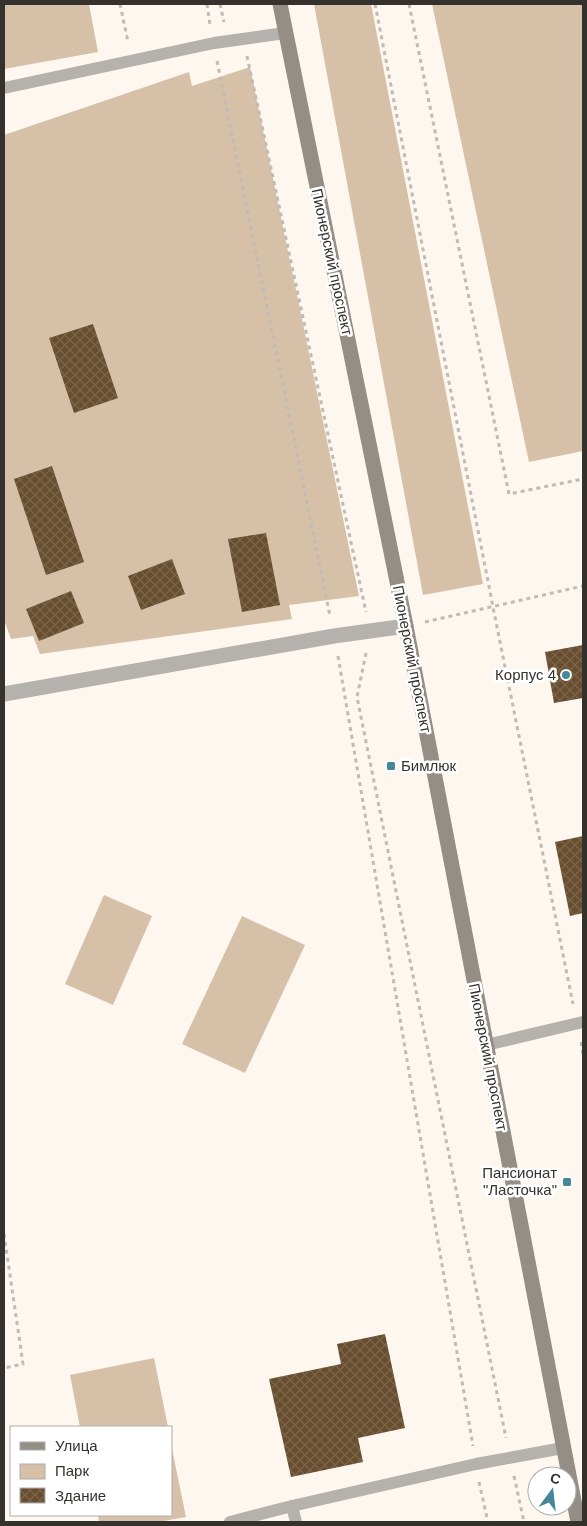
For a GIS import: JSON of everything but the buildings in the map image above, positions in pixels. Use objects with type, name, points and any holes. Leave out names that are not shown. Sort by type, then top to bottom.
[{"type":"street","name":"Пионерский проспект","points":[[280,4],[406,626],[578,1522]]},
{"type":"street","points":[[4,694],[334,636],[406,626]]},
{"type":"lane","points":[[4,88],[214,43],[285,33]]},
{"type":"lane","points":[[486,1045],[580,1023]]},
{"type":"lane","points":[[230,1522],[476,1464],[563,1448]]},
{"type":"lane","points":[[292,1506],[296,1522]]},
{"type":"path","points":[[120,4],[131,60]]},
{"type":"path","points":[[220,4],[222,22],[244,39],[370,631],[357,697],[524,1522]]},
{"type":"path","points":[[375,4],[492,607],[580,1023],[583,1054]]},
{"type":"path","points":[[409,4],[509,494],[583,478]]},
{"type":"path","points":[[214,43],[334,636],[476,1464],[488,1522]]},
{"type":"path","points":[[406,626],[583,586]]},
{"type":"path","points":[[4,1234],[23,1364],[4,1368]]},
{"type":"green space","points":[[4,4],[89,4],[98,52],[4,69]]},
{"type":"green space","points":[[314,4],[371,4],[483,584],[423,595]]},
{"type":"green space","points":[[432,4],[583,4],[583,451],[529,462]]},
{"type":"green space","points":[[250,67],[359,596],[289,605],[292,619],[40,654],[33,636],[11,639],[4,620],[4,135],[189,72],[192,86]]},
{"type":"green space","points":[[104,895],[152,916],[113,1005],[65,984]]},
{"type":"green space","points":[[242,916],[305,945],[245,1073],[182,1044]]},
{"type":"green space","points":[[154,1358],[168,1426],[80,1426],[70,1375]]},
{"type":"green space","points":[[172,1449],[186,1517],[158,1522],[99,1522],[98,1516],[172,1516]]},
{"type":"place","name":"Корпус 4","points":[[566,675]]},
{"type":"place","name":"Бимлюк","points":[[391,766]]},
{"type":"place","name":"Пансионат \"Ласточка\"","points":[[567,1182]]}]
